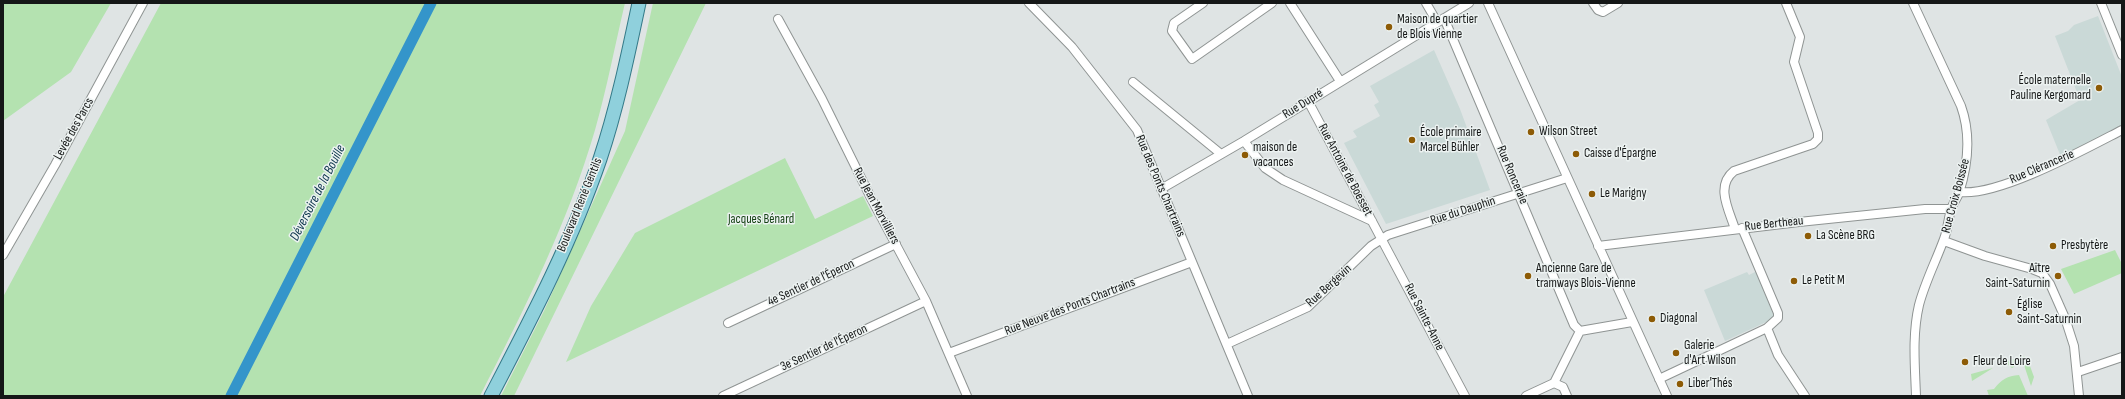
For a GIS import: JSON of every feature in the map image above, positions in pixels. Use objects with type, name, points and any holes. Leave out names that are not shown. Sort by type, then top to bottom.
[{"type":"main road","name":"Boulevard René Gentils","points":[[491,396],[539,303],[578,216],[597,166],[622,81],[639,3]]},
{"type":"street","name":"Levée des Parcs","points":[[3,255],[143,3]]},
{"type":"street","name":"Rue des Ponts Chartrains","points":[[1029,3],[1072,47],[1137,130],[1248,396]]},
{"type":"street","points":[[1203,3],[1174,23],[1172,31],[1192,59],[1272,3]]},
{"type":"street","points":[[1290,3],[1340,81]]},
{"type":"street","name":"Rue Ronceraie","points":[[1426,3],[1441,20],[1519,193],[1574,325],[1580,331]]},
{"type":"street","name":"Rue Dupré","points":[[1161,189],[1244,141],[1469,3]]},
{"type":"street","points":[[1488,3],[1667,396]]},
{"type":"street","points":[[1593,3],[1598,10],[1603,12],[1618,3]]},
{"type":"street","points":[[1659,379],[1767,328],[1776,321],[1778,313],[1739,228],[1724,191],[1726,182],[1734,171],[1812,144],[1818,139],[1818,133],[1795,64],[1796,52],[1800,37],[1786,3]]},
{"type":"street","name":"Rue Croix Boissée","points":[[1913,3],[1964,116],[1967,152],[1959,192],[1951,209],[1944,241],[1930,274],[1919,306],[1914,343],[1916,396]]},
{"type":"street","points":[[2101,3],[2122,55]]},
{"type":"street","name":"Rue Jean Morvilliers","points":[[778,19],[822,98],[926,301],[967,396]]},
{"type":"street","points":[[1133,82],[1221,154]]},
{"type":"street","name":"Rue Antoine de Boesset","points":[[1308,101],[1382,239]]},
{"type":"street","name":"Rue Clérancerie","points":[[1959,192],[1974,193],[1994,188],[2052,165],[2122,130]]},
{"type":"street","points":[[1244,141],[1265,168],[1283,180],[1372,221]]},
{"type":"street","name":"Rue du Dauphin","points":[[1382,239],[1567,178]]},
{"type":"street","name":"Rue Bertheau","points":[[1598,246],[1739,228],[1925,209],[1951,209]]},
{"type":"street","name":"Rue Bergevin","points":[[1227,344],[1308,307],[1371,246],[1382,239]]},
{"type":"street","name":"Rue Sainte-Anne","points":[[1382,239],[1465,396]]},
{"type":"street","points":[[1944,241],[1985,256],[2042,273],[2050,284],[2065,318],[2074,346],[2078,372],[2079,396]]},
{"type":"street","name":"4e Sentier de l'Éperon","points":[[728,323],[896,244]]},
{"type":"street","name":"Rue Neuve des Ponts Chartrains","points":[[949,353],[1192,262]]},
{"type":"street","name":"3e Sentier de l'Éperon","points":[[723,396],[926,301]]},
{"type":"street","points":[[1526,396],[1554,383],[1580,331],[1632,322]]},
{"type":"street","points":[[1767,328],[1778,356],[1805,396]]},
{"type":"street","points":[[2078,372],[2122,357]]},
{"type":"street","points":[[1554,383],[1563,387],[1567,396]]},
{"type":"shaded area","name":"École maternelle Pauline Kergomard","points":[[2098,16],[2122,77],[2122,125],[2061,157],[2046,120],[2080,100],[2055,36],[2068,31],[2074,25]]},
{"type":"shaded area","name":"École primaire Marcel Bühler","points":[[1434,50],[1460,109],[1490,190],[1386,224],[1344,143],[1357,137],[1353,131],[1380,116],[1374,105],[1379,102],[1370,86]]},
{"type":"shaded area","points":[[1757,271],[1775,318],[1725,341],[1704,290],[1747,272],[1749,275]]},
{"type":"green space","points":[[3,3],[111,3],[71,72],[3,121]]},
{"type":"green space","points":[[161,3],[625,3],[595,130],[572,199],[529,299],[480,396],[3,396],[3,297]]},
{"type":"green space","points":[[653,3],[706,3],[514,396],[501,396],[544,311],[625,131]]},
{"type":"green space","name":"Jacques Bénard","points":[[785,158],[815,219],[863,196],[873,216],[566,362],[591,306],[635,233]]},
{"type":"green space","points":[[2115,250],[2122,264],[2122,273],[2074,294],[2061,269]]},
{"type":"green space","points":[[2025,356],[2012,368],[2007,364],[2008,361]]},
{"type":"green space","points":[[2027,358],[2034,377],[2031,386],[2024,365]]},
{"type":"green space","points":[[1993,368],[1972,381],[1971,374]]},
{"type":"green space","points":[[2019,375],[2028,396],[1989,396],[1987,390],[1994,389],[2002,380],[2008,377]]},
{"type":"waterway","name":"Déversoire de la Bouille","points":[[231,396],[431,3]]},
{"type":"place","name":"Maison de quartier de Blois Vienne","points":[[1389,27]]},
{"type":"place","name":"École maternelle Pauline Kergomard","points":[[2099,88]]},
{"type":"place","name":"Wilson Street","points":[[1531,132]]},
{"type":"place","name":"École primaire Marcel Bühler","points":[[1412,140]]},
{"type":"place","name":"Caisse d'Épargne","points":[[1576,154]]},
{"type":"place","name":"maison de vacances","points":[[1245,155]]},
{"type":"place","name":"Le Marigny","points":[[1592,194]]},
{"type":"place","name":"La Scène BRG","points":[[1808,236]]},
{"type":"place","name":"Presbytère","points":[[2053,246]]},
{"type":"place","name":"Ancienne Gare de tramways Blois-Vienne","points":[[1528,276]]},
{"type":"place","name":"Aître Saint-Saturnin","points":[[2058,276]]},
{"type":"place","name":"Le Petit M","points":[[1794,281]]},
{"type":"place","name":"Église Saint-Saturnin","points":[[2009,312]]},
{"type":"place","name":"Diagonal","points":[[1652,319]]},
{"type":"place","name":"Galerie d'Art Wilson","points":[[1676,353]]},
{"type":"place","name":"Fleur de Loire","points":[[1965,362]]},
{"type":"place","name":"Liber'Thés","points":[[1680,384]]}]
